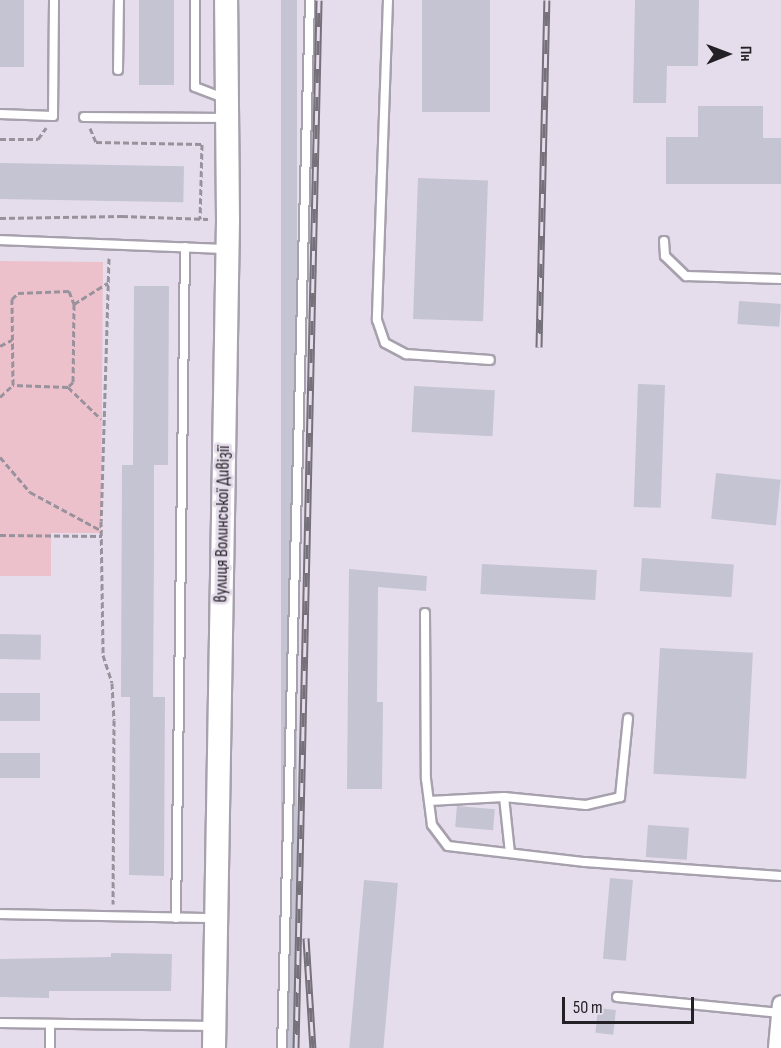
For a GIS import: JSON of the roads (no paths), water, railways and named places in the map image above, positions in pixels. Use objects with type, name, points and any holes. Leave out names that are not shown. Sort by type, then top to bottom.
[{"type":"street","name":"вулиця Волинської Дивізії","points":[[214,1048],[218,918],[228,220],[226,0]]},
{"type":"street","points":[[777,1048],[781,1008]]},
{"type":"lane","points":[[0,114],[53,116],[54,0]]},
{"type":"lane","points":[[118,70],[119,0]]},
{"type":"lane","points":[[195,0],[195,87],[227,108]]},
{"type":"lane","points":[[282,1048],[310,0]]},
{"type":"lane","points":[[388,0],[377,320],[386,343],[406,354],[490,360]]},
{"type":"lane","points":[[84,117],[227,108]]},
{"type":"lane","points":[[0,240],[227,249]]},
{"type":"lane","points":[[664,241],[665,256],[686,276],[781,279]]},
{"type":"lane","points":[[177,918],[185,247]]},
{"type":"lane","points":[[425,613],[429,801],[432,825],[448,846],[781,876]]},
{"type":"lane","points":[[429,801],[504,797],[586,805],[620,797],[628,718]]},
{"type":"lane","points":[[504,797],[510,853]]},
{"type":"lane","points":[[0,914],[218,918]]},
{"type":"lane","points":[[617,997],[781,1008]]},
{"type":"lane","points":[[0,1023],[215,1026]]},
{"type":"lane","points":[[50,1024],[50,1048]]},
{"type":"railway","points":[[296,1048],[319,0]]},
{"type":"railway","points":[[539,347],[547,0]]},
{"type":"railway","points":[[306,938],[313,1048]]}]
